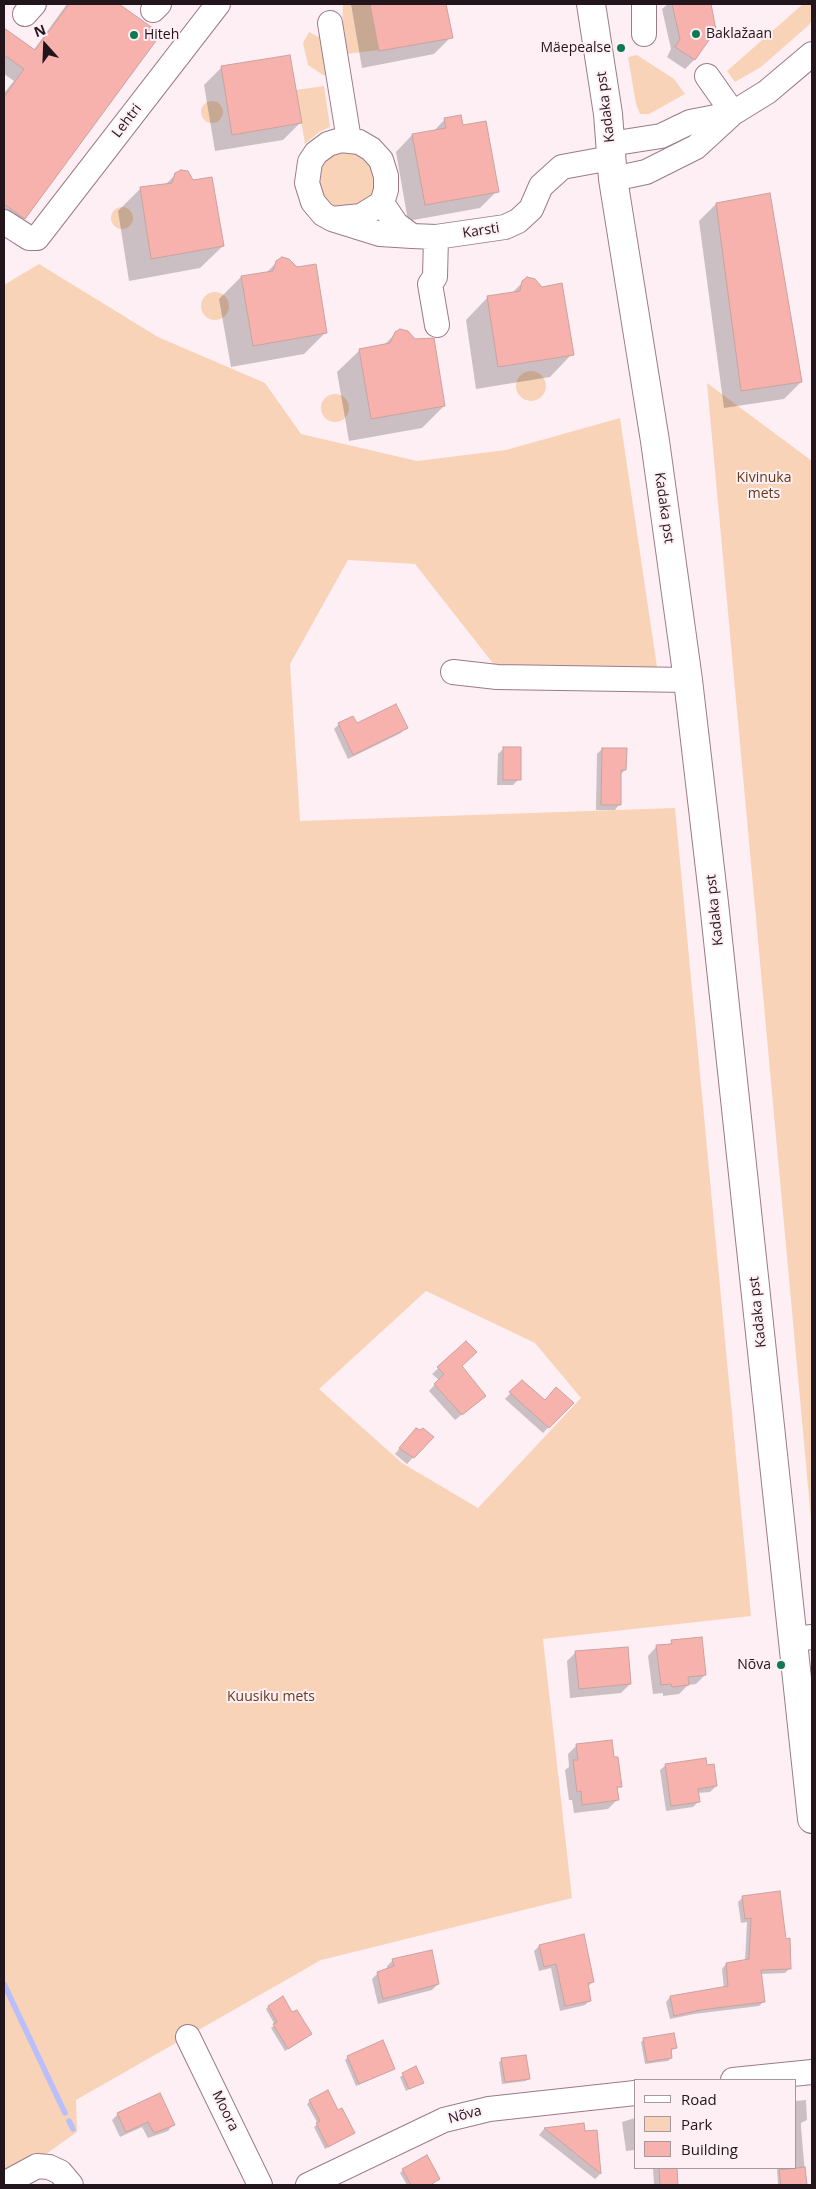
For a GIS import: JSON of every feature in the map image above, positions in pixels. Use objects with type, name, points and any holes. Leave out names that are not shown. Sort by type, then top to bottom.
[{"type":"main road","name":"Kadaka pst","points":[[591,4],[688,680],[803,1638],[812,1819]]},
{"type":"street","name":"Lehtri","points":[[4,222],[29,238],[37,238],[218,4]]},
{"type":"street","points":[[644,4],[644,34]]},
{"type":"street","points":[[330,23],[349,140],[359,142],[371,149],[380,160],[386,176],[386,190],[382,203],[361,216],[332,219]]},
{"type":"street","points":[[612,160],[646,172],[696,147],[733,113],[766,92],[812,54]]},
{"type":"street","points":[[707,76],[733,113]]},
{"type":"street","points":[[612,160],[690,122],[733,113]]},
{"type":"street","name":"Karsti","points":[[349,140],[328,144],[316,153],[310,162],[307,187],[313,202],[323,214],[332,219],[380,234],[436,237],[505,227],[518,221],[531,209],[541,186],[562,167],[612,160]]},
{"type":"street","points":[[382,203],[396,224],[412,236]]},
{"type":"street","points":[[436,237],[435,277],[430,284],[437,324]]},
{"type":"street","points":[[453,672],[497,677],[688,680]]},
{"type":"street","name":"Moora","points":[[188,2037],[260,2185]]},
{"type":"street","points":[[744,2079],[812,2072]]},
{"type":"street","name":"Nõva","points":[[308,2185],[444,2120],[489,2109],[634,2093]]},
{"type":"street","points":[[4,2184],[37,2166],[49,2167],[60,2172],[71,2185]]},
{"type":"green space","points":[[343,4],[370,4],[379,50],[346,54],[342,34]]},
{"type":"green space","points":[[803,4],[812,4],[812,20],[809,25],[761,67],[735,82],[727,71]]},
{"type":"green space","points":[[309,32],[321,38],[331,74],[323,75],[308,65],[303,43]]},
{"type":"green space","points":[[637,55],[674,79],[685,94],[649,114],[640,114],[636,104],[628,57]]},
{"type":"green space","points":[[324,86],[330,127],[319,132],[305,144],[296,90]]},
{"type":"green space","points":[[212,101],[220,104],[223,112],[220,120],[212,123],[204,120],[201,112],[204,104]]},
{"type":"green space","points":[[355,151],[371,162],[378,180],[372,199],[346,212],[326,204],[316,175],[320,165],[336,152]]},
{"type":"green space","points":[[122,207],[130,210],[133,218],[130,226],[122,229],[114,226],[111,218],[114,210]]},
{"type":"green space","name":"Kuusiku mets","points":[[39,264],[158,337],[265,383],[301,434],[417,461],[506,450],[620,418],[657,667],[499,671],[415,564],[348,560],[290,664],[300,821],[675,808],[751,1616],[543,1639],[572,1898],[321,1960],[76,2100],[77,2132],[4,2184],[4,285]],"holes":[[[426,1291],[535,1343],[581,1398],[478,1508],[402,1463],[319,1389]]]},
{"type":"green space","points":[[215,292],[225,296],[229,306],[225,316],[215,320],[205,316],[201,306],[205,296]]},
{"type":"green space","points":[[531,371],[542,375],[546,386],[542,397],[531,401],[520,397],[516,386],[520,375]]},
{"type":"green space","name":"Kivinuka mets","points":[[707,383],[812,461],[812,1530]]},
{"type":"green space","points":[[335,394],[345,398],[349,408],[345,418],[335,422],[325,418],[321,408],[325,398]]},
{"type":"building","points":[[69,4],[119,4],[161,34],[25,219],[4,204],[4,97],[24,69],[4,55],[4,28],[35,50]]},
{"type":"building","points":[[370,4],[446,4],[453,38],[379,51]]},
{"type":"building","name":"Baklažaan","points":[[672,4],[711,4],[716,30],[695,60],[675,47],[680,39]]},
{"type":"building","points":[[290,55],[302,123],[232,135],[221,66]]},
{"type":"building","points":[[461,115],[463,125],[486,121],[499,192],[425,205],[412,134],[446,128],[444,118]]},
{"type":"building","points":[[181,170],[188,171],[193,180],[212,177],[224,246],[151,259],[140,187],[172,183],[175,173]]},
{"type":"building","points":[[770,193],[802,382],[741,391],[716,203]]},
{"type":"building","points":[[282,257],[289,259],[297,267],[316,264],[327,333],[253,346],[241,276],[273,271],[276,261]]},
{"type":"building","points":[[527,277],[535,279],[542,287],[562,283],[574,355],[498,367],[487,296],[520,291],[522,281]]},
{"type":"building","points":[[400,329],[408,331],[415,339],[434,338],[445,406],[371,419],[359,349],[390,343],[395,332]]},
{"type":"building","points":[[396,704],[408,728],[353,755],[338,723],[353,716],[357,723]]},
{"type":"building","points":[[503,747],[521,747],[521,780],[503,780]]},
{"type":"building","points":[[602,748],[627,748],[626,770],[621,770],[621,805],[601,805]]},
{"type":"building","points":[[466,1341],[477,1352],[462,1366],[486,1396],[462,1415],[434,1384],[444,1374],[437,1367]]},
{"type":"building","points":[[522,1380],[545,1400],[556,1387],[574,1403],[549,1428],[509,1392]]},
{"type":"building","points":[[416,1428],[420,1430],[423,1428],[434,1437],[414,1458],[399,1448]]},
{"type":"building","points":[[702,1637],[706,1675],[688,1677],[689,1685],[672,1687],[671,1684],[661,1685],[656,1645],[672,1644],[671,1640]]},
{"type":"building","points":[[628,1647],[631,1684],[579,1689],[575,1651]]},
{"type":"building","points":[[612,1740],[614,1757],[618,1757],[622,1787],[617,1787],[619,1800],[582,1805],[581,1791],[577,1792],[573,1760],[578,1760],[576,1744]]},
{"type":"building","points":[[706,1758],[707,1765],[714,1764],[717,1786],[698,1789],[700,1802],[671,1806],[665,1764]]},
{"type":"building","points":[[780,1891],[786,1939],[790,1938],[791,1969],[761,1970],[765,2002],[700,2010],[674,2016],[670,1996],[728,1986],[726,1963],[749,1959],[751,1918],[745,1919],[742,1896]]},
{"type":"building","points":[[584,1934],[594,1982],[588,1983],[591,2001],[565,2006],[556,1964],[544,1967],[539,1945]]},
{"type":"building","points":[[432,1950],[439,1984],[383,1999],[377,1972],[394,1966],[392,1959]]},
{"type":"building","points":[[283,1996],[292,2012],[297,2010],[312,2034],[288,2049],[273,2024],[277,2022],[268,2006]]},
{"type":"building","points":[[674,2033],[677,2048],[671,2049],[672,2058],[647,2062],[643,2038]]},
{"type":"building","points":[[383,2040],[395,2069],[359,2084],[347,2056]]},
{"type":"building","points":[[526,2055],[530,2079],[505,2082],[501,2058]]},
{"type":"building","points":[[416,2066],[424,2083],[409,2089],[402,2073]]},
{"type":"building","points":[[328,2090],[338,2110],[342,2108],[355,2133],[328,2147],[316,2123],[320,2121],[309,2100]]},
{"type":"building","points":[[160,2093],[175,2125],[154,2133],[148,2122],[126,2132],[117,2113]]},
{"type":"building","points":[[584,2123],[585,2131],[597,2130],[601,2174],[544,2128]]},
{"type":"building","points":[[427,2155],[440,2179],[430,2185],[411,2185],[402,2169]]},
{"type":"building","points":[[805,2167],[807,2185],[781,2185],[779,2170]]},
{"type":"building","points":[[659,2169],[677,2169],[678,2185],[660,2185]]},
{"type":"waterway","points":[[4,1984],[65,2113]]},
{"type":"waterway","points":[[69,2121],[73,2129]]},
{"type":"place","name":"Baklažaan","points":[[696,34]]},
{"type":"place","name":"Hiteh","points":[[134,35]]},
{"type":"place","name":"Mäepealse","points":[[621,48]]},
{"type":"place","name":"Nõva","points":[[781,1665]]}]
